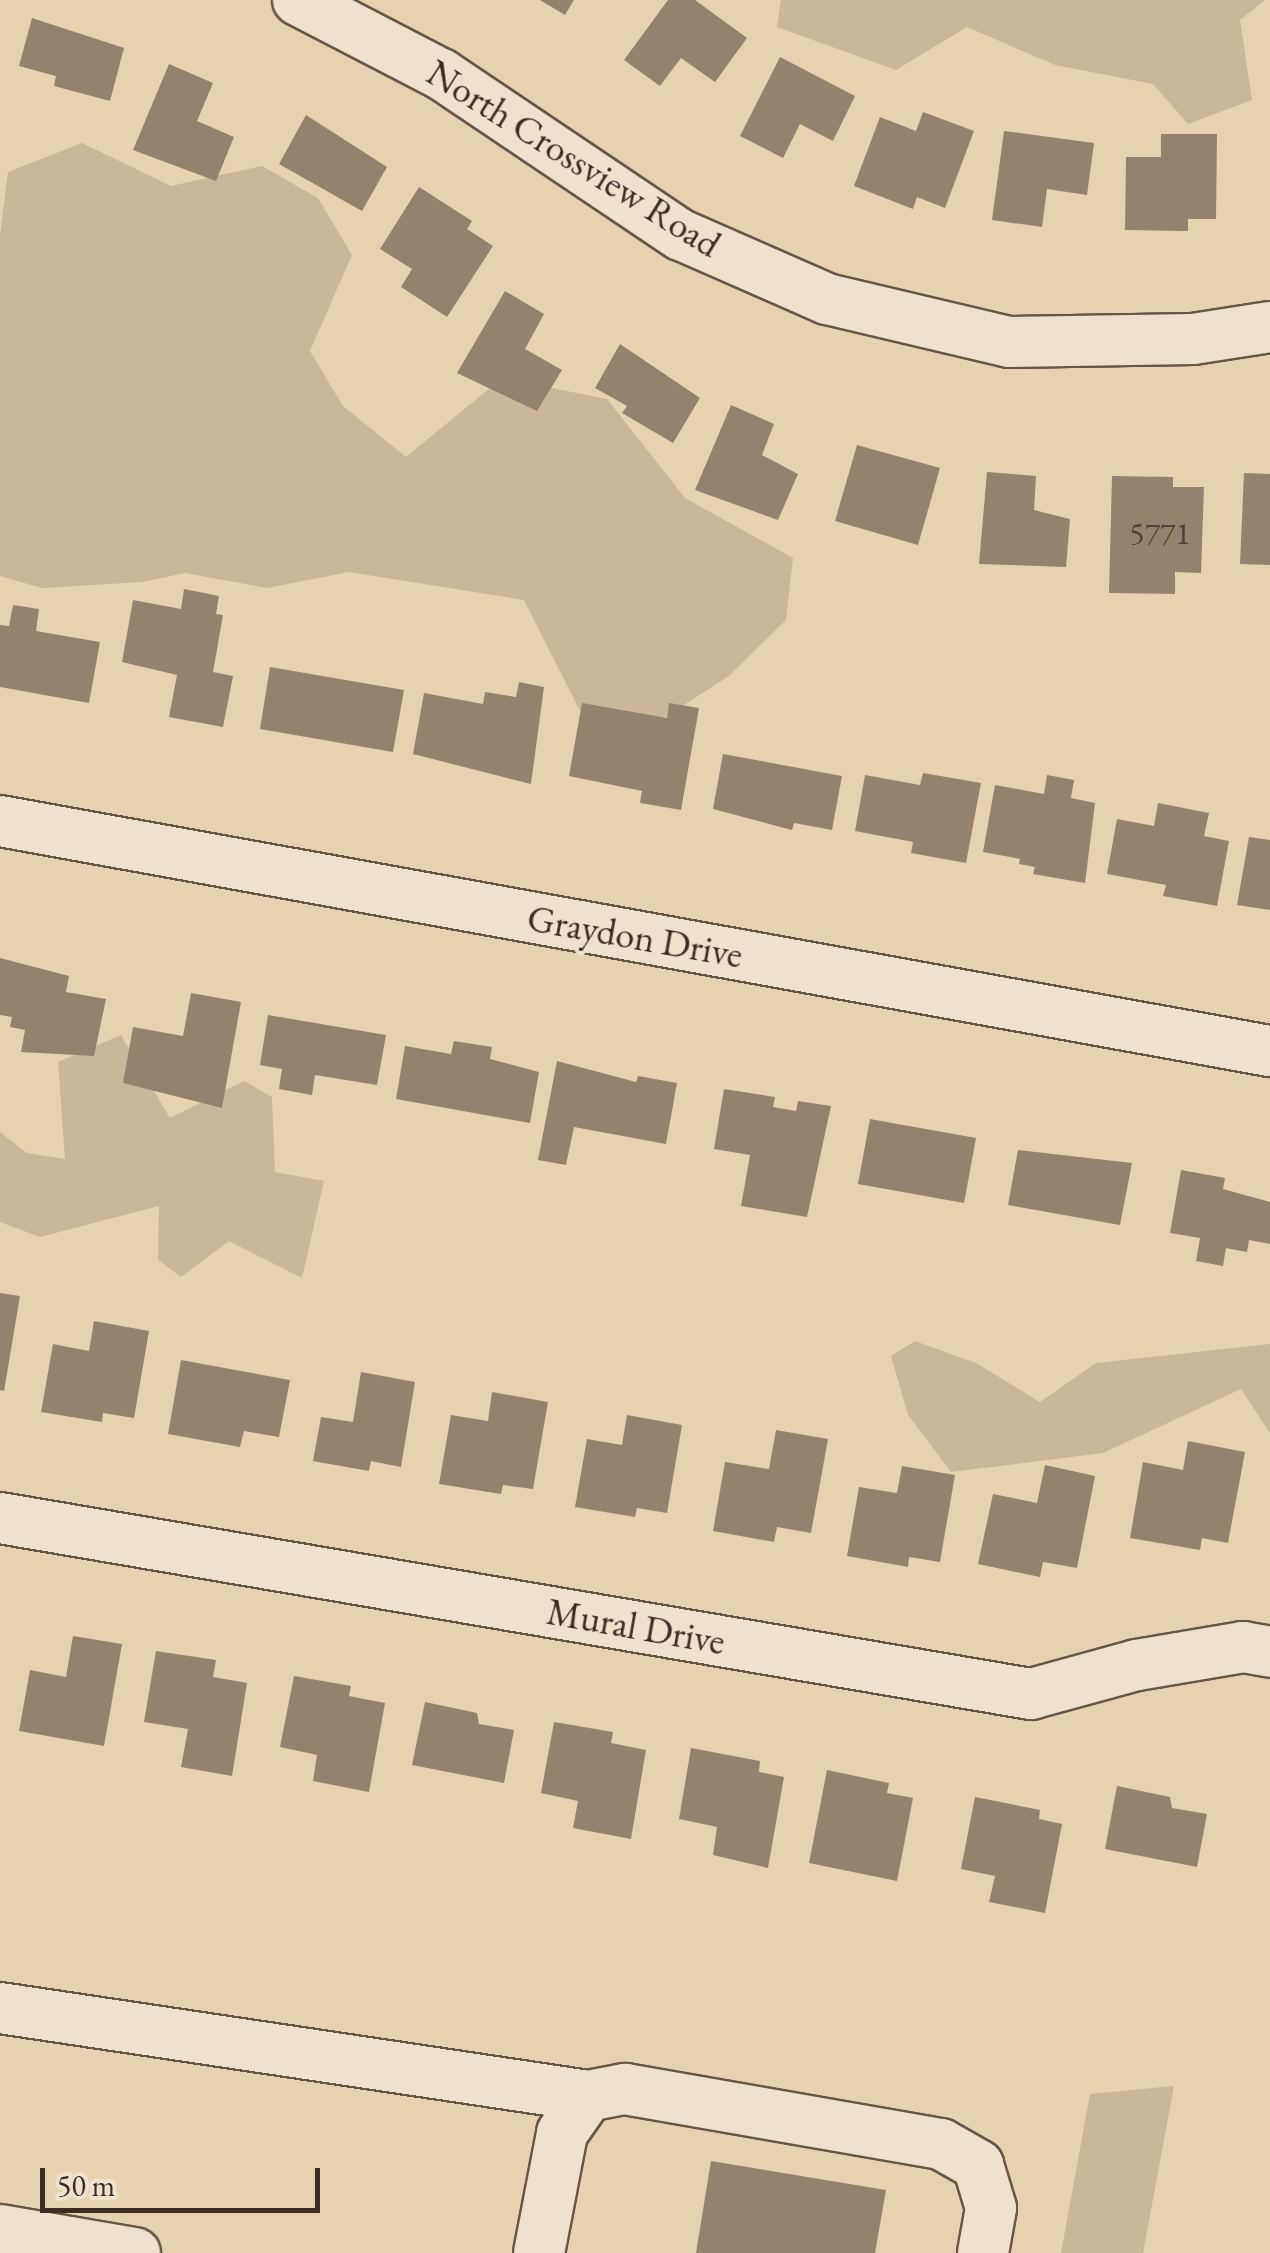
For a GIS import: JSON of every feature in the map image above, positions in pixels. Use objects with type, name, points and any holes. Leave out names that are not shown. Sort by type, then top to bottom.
[{"type":"street","name":"North Crossview Road","points":[[298,0],[442,74],[681,235],[826,299],[1009,342],[1192,338],[1270,326]]},
{"type":"street","name":"Graydon Drive","points":[[0,822],[1270,1051]]},
{"type":"street","name":"Mural Drive","points":[[0,1518],[1031,1694],[1137,1665],[1243,1647],[1270,1652]]},
{"type":"street","points":[[0,2008],[588,2096],[624,2088],[940,2144],[978,2164],[991,2208],[984,2253]]},
{"type":"street","points":[[539,2253],[562,2133],[588,2096]]},
{"type":"street","points":[[0,2230],[135,2253]]},
{"type":"shaded area","points":[[781,0],[1265,0],[1240,20],[1252,100],[1188,124],[1153,84],[1055,65],[967,27],[896,70],[777,27]]},
{"type":"shaded area","points":[[82,143],[171,186],[262,166],[318,198],[352,255],[310,351],[343,406],[406,457],[502,378],[607,399],[685,498],[793,558],[786,620],[729,676],[659,721],[580,711],[524,600],[349,572],[267,588],[185,573],[143,582],[42,588],[0,576],[0,235],[8,172]]},
{"type":"shaded area","points":[[121,1035],[170,1118],[244,1081],[272,1097],[275,1172],[324,1181],[302,1278],[229,1241],[181,1277],[158,1260],[159,1206],[40,1237],[0,1222],[0,1132],[27,1153],[65,1159],[58,1062]]},
{"type":"shaded area","points":[[915,1341],[976,1363],[1040,1402],[1096,1363],[1270,1344],[1270,1433],[1241,1389],[1103,1453],[951,1472],[908,1415],[891,1356]]},
{"type":"shaded area","points":[[1174,2086],[1143,2253],[1061,2253],[1090,2094]]},
{"type":"building","points":[[540,0],[574,0],[565,15]]},
{"type":"building","points":[[668,0],[695,0],[747,38],[715,82],[681,58],[660,86],[624,60]]},
{"type":"building","points":[[32,18],[124,48],[110,101],[54,86],[56,76],[19,66]]},
{"type":"building","points":[[780,57],[855,96],[833,141],[800,124],[783,158],[740,136]]},
{"type":"building","points":[[169,64],[213,83],[197,121],[234,137],[216,181],[133,150]]},
{"type":"building","points":[[923,112],[974,131],[945,208],[917,197],[913,209],[854,186],[880,117],[916,131]]},
{"type":"building","points":[[306,115],[387,167],[362,211],[279,164]]},
{"type":"building","points":[[1004,131],[1094,143],[1087,195],[1047,189],[1042,227],[992,220]]},
{"type":"building","points":[[1161,134],[1217,134],[1216,219],[1188,219],[1188,231],[1125,230],[1126,157],[1161,157]]},
{"type":"building","points":[[419,187],[472,221],[467,229],[493,246],[447,317],[401,287],[412,269],[380,249]]},
{"type":"building","points":[[505,291],[544,314],[525,349],[562,370],[537,411],[457,373]]},
{"type":"building","points":[[620,344],[700,398],[673,443],[622,413],[627,406],[595,388]]},
{"type":"building","points":[[731,405],[774,424],[762,455],[798,474],[778,520],[695,490]]},
{"type":"building","points":[[857,445],[940,468],[918,545],[835,521]]},
{"type":"building","points":[[987,472],[1036,476],[1034,510],[1070,519],[1066,567],[979,564]]},
{"type":"building","points":[[1244,473],[1270,474],[1270,565],[1240,564]]},
{"type":"building","points":[[1112,476],[1173,477],[1173,487],[1204,487],[1201,573],[1175,572],[1175,594],[1109,593]]},
{"type":"building","points":[[184,589],[219,596],[216,614],[223,615],[213,672],[233,676],[223,727],[169,717],[177,675],[122,662],[133,600],[181,609]]},
{"type":"building","points":[[13,605],[39,609],[36,631],[100,642],[89,703],[0,687],[0,625],[9,626]]},
{"type":"building","points":[[270,667],[404,690],[393,752],[260,729]]},
{"type":"building","points":[[519,682],[544,687],[531,784],[413,754],[424,693],[483,704],[485,692],[516,697]]},
{"type":"building","points":[[582,703],[667,718],[669,703],[699,708],[681,810],[640,803],[642,791],[569,776]]},
{"type":"building","points":[[723,754],[842,776],[832,830],[794,823],[792,830],[713,809]]},
{"type":"building","points":[[923,773],[981,783],[966,863],[911,853],[913,842],[855,831],[865,775],[920,785]]},
{"type":"building","points":[[1047,775],[1074,780],[1071,798],[1095,803],[1085,883],[1033,874],[1035,867],[1019,864],[1020,859],[983,852],[995,785],[1044,794]]},
{"type":"building","points":[[1158,803],[1209,813],[1204,836],[1229,841],[1217,906],[1163,896],[1166,885],[1107,874],[1117,819],[1154,826]]},
{"type":"building","points":[[1249,837],[1270,840],[1270,910],[1237,905]]},
{"type":"building","points":[[0,958],[69,976],[66,992],[106,999],[94,1056],[21,1052],[25,1030],[10,1027],[12,1017],[0,1015]]},
{"type":"building","points":[[191,993],[241,1002],[222,1108],[123,1083],[133,1027],[183,1036]]},
{"type":"building","points":[[268,1015],[386,1035],[377,1085],[315,1075],[312,1095],[279,1089],[282,1069],[260,1065]]},
{"type":"building","points":[[454,1041],[492,1047],[490,1059],[539,1072],[530,1123],[396,1099],[405,1046],[451,1054]]},
{"type":"building","points":[[557,1061],[636,1082],[638,1076],[677,1083],[666,1144],[574,1127],[566,1165],[538,1160]]},
{"type":"building","points":[[724,1089],[775,1097],[773,1107],[796,1111],[798,1101],[831,1106],[807,1217],[741,1206],[750,1155],[714,1149]]},
{"type":"building","points":[[870,1119],[976,1138],[964,1203],[858,1184]]},
{"type":"building","points":[[1018,1150],[1132,1163],[1120,1225],[1008,1205]]},
{"type":"building","points":[[1181,1170],[1225,1178],[1223,1189],[1270,1202],[1270,1244],[1249,1240],[1247,1252],[1226,1248],[1223,1266],[1196,1261],[1200,1238],[1170,1233]]},
{"type":"building","points":[[0,1293],[20,1296],[4,1391],[0,1390]]},
{"type":"building","points":[[94,1321],[149,1331],[134,1418],[103,1413],[102,1422],[41,1412],[53,1344],[89,1351]]},
{"type":"building","points":[[181,1360],[290,1380],[279,1437],[244,1431],[240,1447],[168,1434]]},
{"type":"building","points":[[361,1372],[415,1382],[401,1467],[371,1461],[369,1471],[313,1461],[321,1417],[353,1422]]},
{"type":"building","points":[[492,1392],[548,1402],[533,1489],[503,1485],[501,1494],[439,1484],[451,1415],[488,1421]]},
{"type":"building","points":[[627,1415],[682,1425],[667,1513],[637,1508],[635,1517],[575,1507],[587,1439],[622,1445]]},
{"type":"building","points":[[776,1430],[828,1439],[811,1533],[777,1527],[774,1542],[713,1531],[725,1462],[769,1469]]},
{"type":"building","points":[[1188,1441],[1245,1452],[1228,1543],[1202,1538],[1200,1550],[1130,1538],[1143,1462],[1183,1470]]},
{"type":"building","points":[[1045,1465],[1095,1476],[1077,1568],[1043,1562],[1040,1577],[978,1564],[993,1494],[1037,1503]]},
{"type":"building","points":[[902,1466],[955,1475],[940,1562],[909,1557],[908,1567],[847,1556],[859,1487],[897,1493]]},
{"type":"building","points":[[73,1636],[122,1644],[104,1746],[19,1731],[30,1670],[66,1677]]},
{"type":"building","points":[[156,1651],[216,1660],[213,1677],[247,1683],[232,1776],[181,1767],[188,1729],[144,1722]]},
{"type":"building","points":[[294,1676],[351,1686],[349,1696],[385,1703],[369,1792],[313,1781],[317,1755],[280,1747]]},
{"type":"building","points":[[425,1702],[477,1713],[479,1724],[514,1730],[504,1783],[412,1765]]},
{"type":"building","points":[[554,1722],[613,1732],[611,1743],[646,1750],[631,1839],[573,1828],[578,1801],[541,1793]]},
{"type":"building","points":[[691,1748],[760,1761],[759,1772],[784,1777],[768,1868],[713,1855],[717,1827],[679,1819]]},
{"type":"building","points":[[827,1770],[889,1783],[887,1793],[913,1798],[897,1881],[809,1863]]},
{"type":"building","points":[[1117,1786],[1170,1797],[1172,1808],[1207,1814],[1197,1867],[1105,1849]]},
{"type":"building","points":[[975,1797],[1040,1810],[1039,1819],[1062,1824],[1045,1913],[989,1902],[995,1876],[961,1869]]},
{"type":"building","points":[[711,2161],[886,2190],[875,2253],[696,2253]]}]
